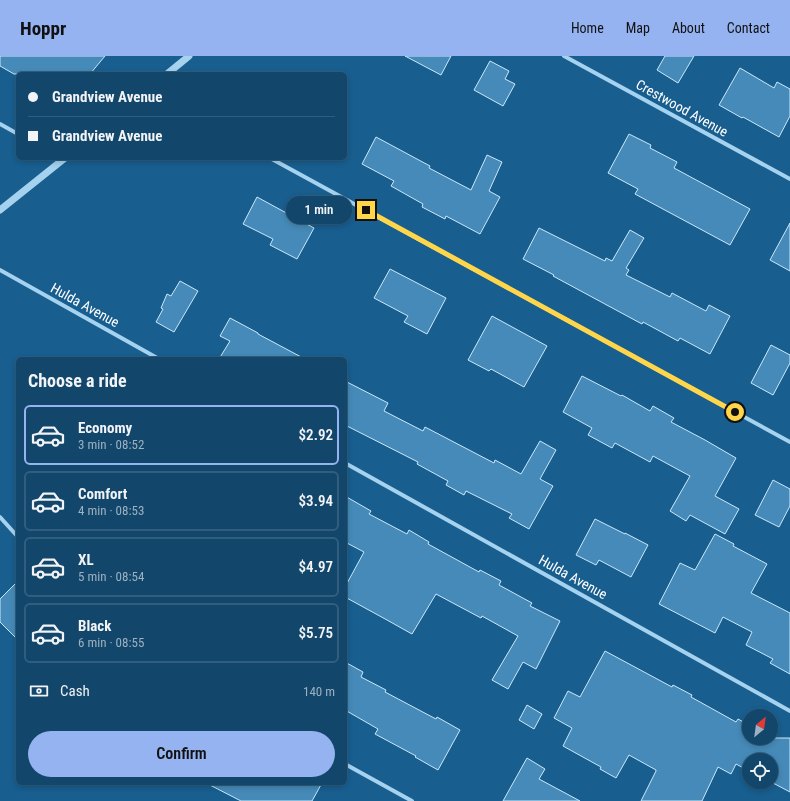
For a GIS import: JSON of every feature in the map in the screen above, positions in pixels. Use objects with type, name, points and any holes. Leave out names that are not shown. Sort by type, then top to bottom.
[{"type":"street","points":[[170,72],[190,56]]},
{"type":"street","name":"Crestwood Avenue","points":[[564,56],[790,179]]},
{"type":"street","points":[[0,124],[16,133]]},
{"type":"street","points":[[0,210],[62,160]]},
{"type":"street","points":[[274,160],[790,442]]},
{"type":"street","name":"Hulda Avenue","points":[[0,270],[155,357]]},
{"type":"street","name":"Hulda Avenue","points":[[347,464],[790,711]]},
{"type":"street","points":[[0,517],[16,536]]},
{"type":"street","points":[[347,765],[412,801]]},
{"type":"building","points":[[0,56],[105,56],[92,72],[16,72],[16,74],[14,74],[0,66]]},
{"type":"building","points":[[405,56],[451,56],[441,75]]},
{"type":"building","points":[[665,56],[694,56],[678,83],[657,70]]},
{"type":"building","points":[[490,61],[509,71],[505,79],[515,84],[503,106],[474,90]]},
{"type":"building","points":[[740,68],[774,88],[777,82],[790,89],[790,116],[779,137],[719,105]]},
{"type":"building","points":[[629,134],[651,145],[650,148],[677,162],[674,168],[750,209],[730,245],[635,194],[638,189],[608,173]]},
{"type":"building","points":[[376,137],[430,166],[429,168],[471,190],[487,155],[502,162],[489,191],[500,197],[480,234],[446,216],[445,219],[422,207],[423,204],[391,186],[394,181],[362,164]]},
{"type":"building","points":[[257,197],[314,228],[297,259],[270,245],[273,239],[243,224]]},
{"type":"building","points":[[790,223],[790,271],[770,260]]},
{"type":"building","points":[[539,228],[605,261],[606,258],[612,261],[630,230],[644,238],[626,268],[629,270],[626,275],[670,297],[672,293],[706,311],[709,305],[730,316],[710,354],[680,338],[678,341],[643,322],[642,324],[523,259]]},
{"type":"building","points":[[390,269],[446,298],[427,334],[404,322],[408,316],[374,298]]},
{"type":"building","points":[[180,281],[198,291],[174,332],[156,322],[163,309],[161,308],[167,294],[171,296]]},
{"type":"building","points":[[492,316],[547,346],[524,387],[491,369],[489,371],[468,360]]},
{"type":"building","points":[[230,318],[301,357],[220,357],[230,341],[220,336]]},
{"type":"building","points":[[771,345],[790,355],[790,363],[773,395],[751,383]]},
{"type":"building","points":[[582,376],[621,396],[622,395],[650,411],[653,406],[674,418],[671,422],[736,458],[715,496],[739,509],[725,534],[690,515],[686,521],[670,511],[690,476],[653,456],[650,462],[615,443],[612,448],[588,435],[592,428],[563,412]]},
{"type":"building","points":[[347,382],[388,403],[384,411],[423,431],[425,427],[494,463],[495,460],[521,474],[540,441],[556,450],[540,479],[553,486],[529,529],[509,518],[512,514],[466,491],[464,495],[446,485],[448,481],[417,464],[418,462],[347,426]]},
{"type":"building","points":[[773,480],[790,489],[790,506],[779,527],[755,515]]},
{"type":"building","points":[[347,497],[371,511],[369,514],[407,534],[409,530],[429,542],[428,544],[479,572],[480,570],[501,581],[499,585],[532,603],[530,606],[560,621],[536,669],[523,662],[508,689],[492,680],[518,636],[482,616],[481,618],[436,594],[412,634],[347,598],[347,583],[364,552],[347,543]]},
{"type":"building","points":[[595,519],[648,545],[631,577],[599,560],[596,565],[576,555]]},
{"type":"building","points":[[715,534],[734,544],[733,546],[767,564],[751,593],[790,613],[790,674],[770,663],[773,659],[746,645],[752,632],[723,617],[715,633],[659,604],[680,563],[695,570]]},
{"type":"building","points":[[16,583],[16,638],[0,622],[0,599]]},
{"type":"building","points":[[605,651],[672,687],[673,685],[692,695],[691,697],[736,722],[738,719],[742,721],[742,745],[778,745],[778,738],[790,738],[790,792],[778,786],[778,753],[742,753],[742,767],[736,764],[731,774],[718,767],[702,801],[641,801],[656,770],[629,755],[616,778],[600,769],[601,767],[563,746],[572,728],[554,718],[568,691],[580,697]]},
{"type":"building","points":[[347,663],[363,672],[361,677],[386,690],[385,692],[436,719],[437,717],[460,730],[438,770],[415,757],[416,756],[375,734],[378,729],[347,711]]},
{"type":"building","points":[[527,705],[542,714],[534,729],[519,720]]},
{"type":"building","points":[[527,758],[545,769],[539,779],[580,801],[503,801]]},
{"type":"building","points":[[210,785],[321,785],[312,801],[241,801]]},
{"type":"route","points":[[366,210],[735,412]]}]
